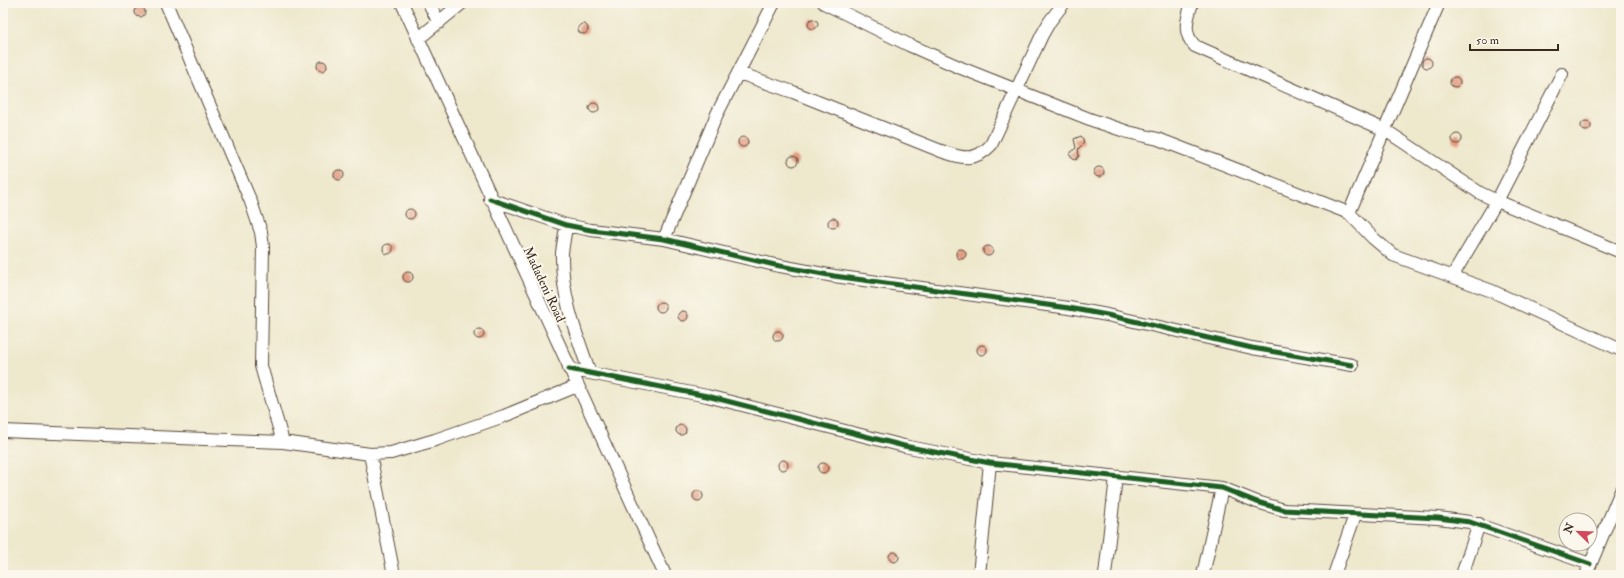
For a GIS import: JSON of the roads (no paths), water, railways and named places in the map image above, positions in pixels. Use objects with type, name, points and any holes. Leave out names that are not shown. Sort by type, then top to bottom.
[{"type":"street","points":[[166,3],[251,202],[261,232],[263,247],[261,366],[283,442]]},
{"type":"street","name":"Madadeni Road","points":[[402,3],[490,199],[665,575]]},
{"type":"street","points":[[429,3],[439,23]]},
{"type":"street","points":[[418,39],[462,3]]},
{"type":"street","points":[[664,239],[711,128],[774,3]]},
{"type":"street","points":[[824,3],[935,58],[1092,120],[1182,148],[1349,213],[1373,238],[1393,255],[1453,275],[1492,291],[1621,350]]},
{"type":"street","points":[[739,73],[793,92],[941,151],[966,158],[983,153],[991,145],[1050,21],[1064,3]]},
{"type":"street","points":[[1192,3],[1186,22],[1186,29],[1187,36],[1195,46],[1385,130],[1480,193],[1621,252]]},
{"type":"street","points":[[1349,213],[1439,3]]},
{"type":"street","points":[[1453,275],[1497,201],[1562,74]]},
{"type":"street","points":[[490,199],[566,226],[664,239],[801,270],[1077,309],[1252,348],[1352,365]]},
{"type":"street","points":[[566,226],[562,253],[566,297],[572,321],[590,373]]},
{"type":"street","points":[[569,369],[707,396],[904,446],[990,462],[1222,488],[1256,502],[1284,510],[1355,515],[1438,518],[1479,524],[1588,570],[1621,491]]},
{"type":"street","points":[[3,431],[283,442],[370,454],[391,452],[435,440],[504,416],[577,386]]},
{"type":"street","points":[[370,454],[394,575]]},
{"type":"street","points":[[979,575],[990,462]]},
{"type":"street","points":[[1105,575],[1116,477]]},
{"type":"street","points":[[1203,575],[1222,488]]},
{"type":"street","points":[[1334,575],[1355,515]]},
{"type":"street","points":[[1462,575],[1479,524]]}]
